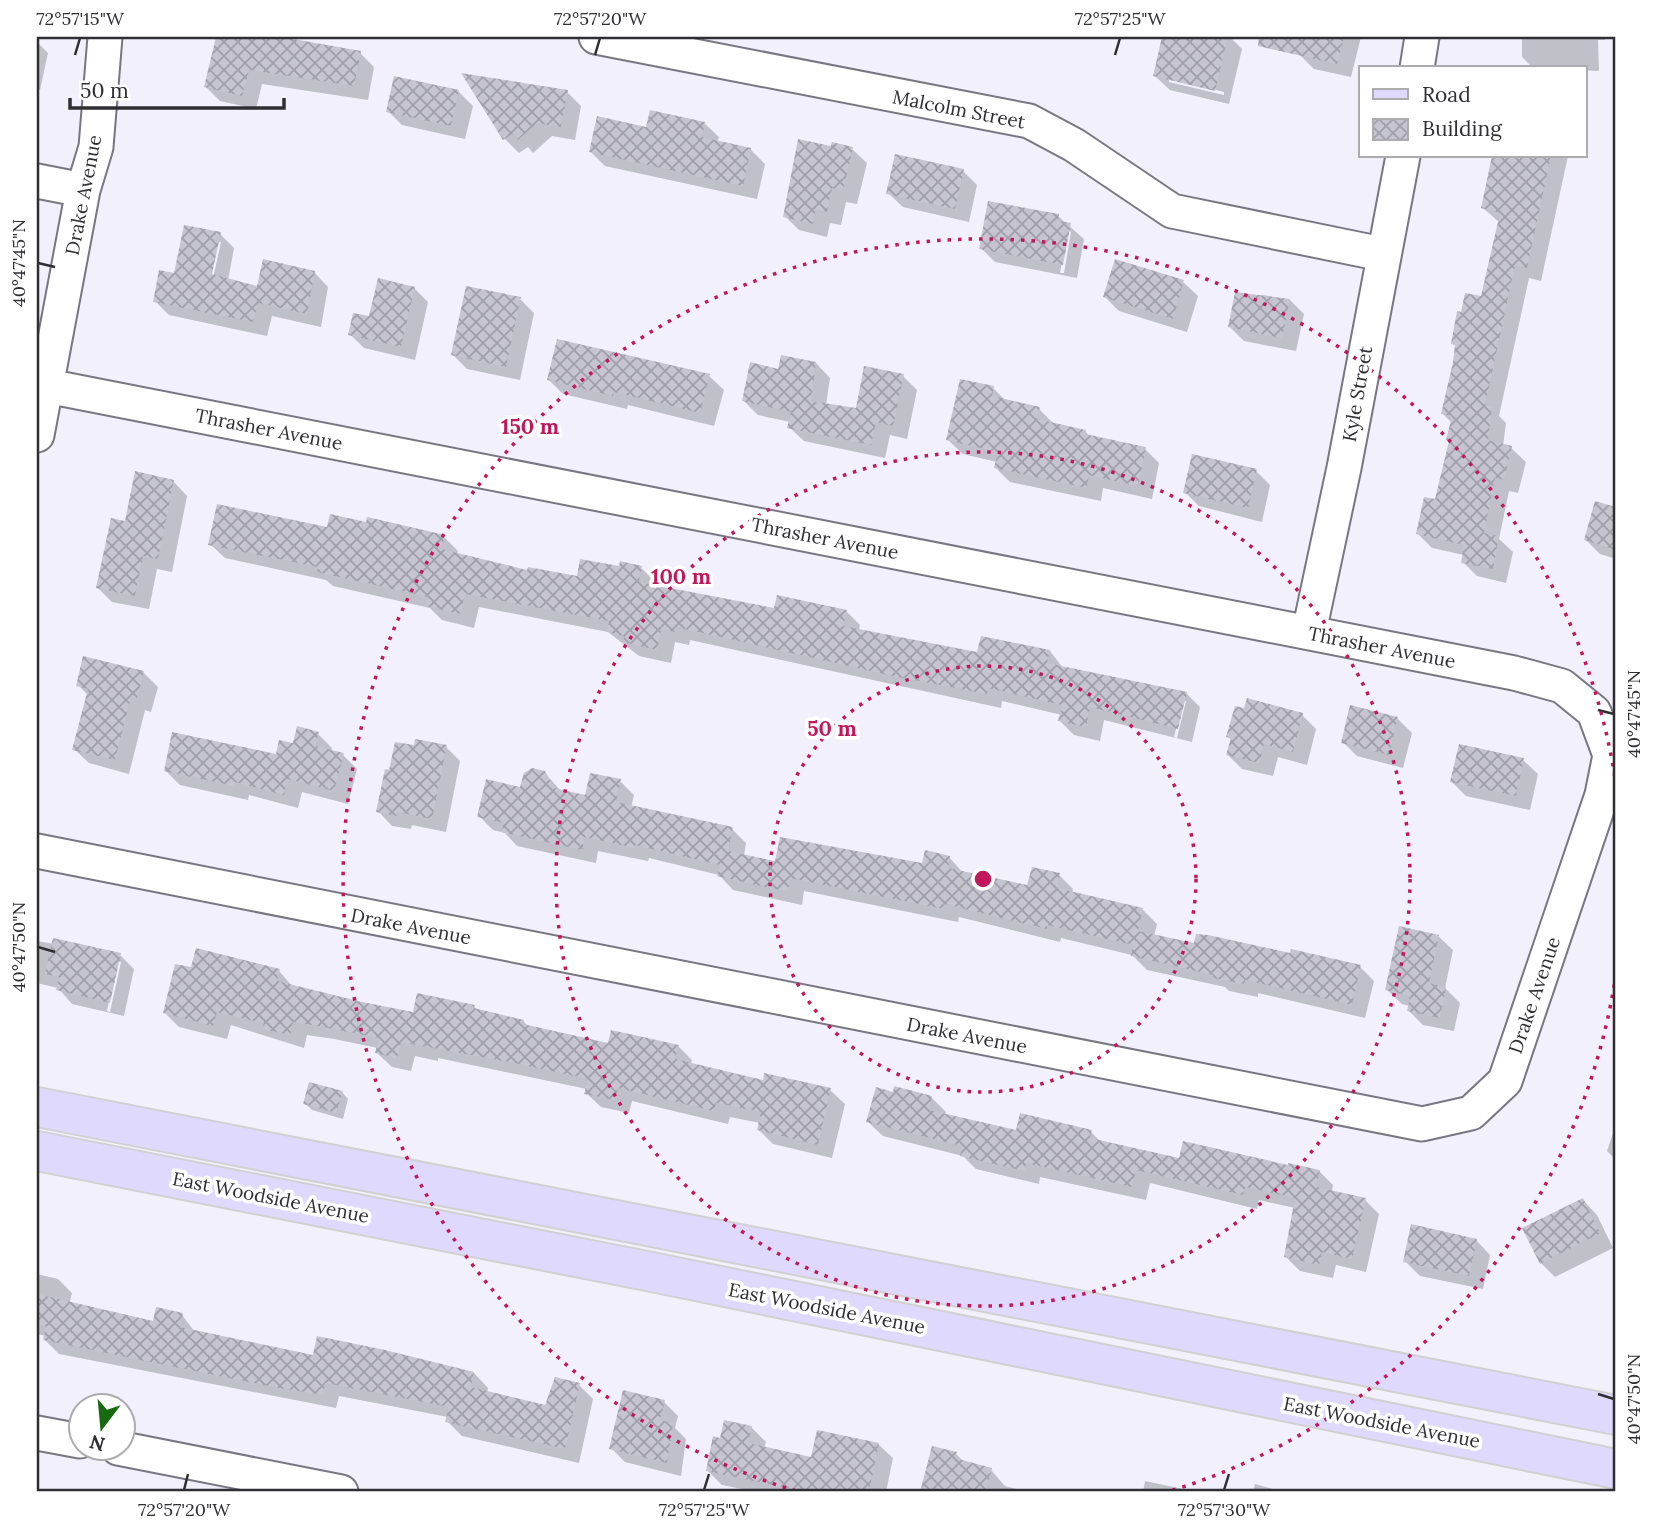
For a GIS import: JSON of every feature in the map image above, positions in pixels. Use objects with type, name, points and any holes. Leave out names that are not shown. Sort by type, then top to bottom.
[{"type":"main road","points":[[37,1107],[1616,1415]]},
{"type":"main road","name":"East Woodside Avenue","points":[[37,1151],[647,1271],[1616,1469]]},
{"type":"street","name":"Drake Avenue","points":[[37,435],[83,190],[96,147],[105,37]]},
{"type":"street","name":"Malcolm Street","points":[[596,37],[717,49],[1029,121],[1074,145],[1172,211],[1382,254]]},
{"type":"street","points":[[1417,66],[1422,37]]},
{"type":"street","name":"Kyle Street","points":[[1309,632],[1344,468],[1382,254],[1403,158]]},
{"type":"street","points":[[37,181],[83,190]]},
{"type":"street","name":"Thrasher Avenue","points":[[47,386],[1514,673],[1562,686],[1594,712]]},
{"type":"street","name":"Drake Avenue","points":[[37,851],[1422,1124],[1471,1113],[1505,1081],[1602,795],[1610,755],[1594,712]]},
{"type":"street","points":[[37,1433],[66,1438]]},
{"type":"street","points":[[136,1452],[341,1492]]},
{"type":"building","points":[[216,37],[282,37],[361,51],[354,86],[249,70],[242,96],[204,87]]},
{"type":"building","points":[[1162,37],[1228,37],[1215,91],[1153,76]]},
{"type":"building","points":[[1259,37],[1344,37],[1337,64],[1258,46]]},
{"type":"building","points":[[461,73],[568,90],[561,127],[537,123],[518,140],[514,133],[503,140]]},
{"type":"building","points":[[394,76],[459,90],[451,126],[386,112]]},
{"type":"building","points":[[650,110],[705,122],[702,137],[751,148],[743,186],[589,152],[597,116],[646,127]]},
{"type":"building","points":[[798,139],[831,146],[832,142],[853,147],[843,191],[832,188],[827,212],[816,209],[813,224],[783,217]]},
{"type":"building","points":[[895,154],[964,169],[955,209],[886,194]]},
{"type":"building","points":[[1492,158],[1551,158],[1527,268],[1515,265],[1485,405],[1492,407],[1488,440],[1512,446],[1504,480],[1495,478],[1484,533],[1499,536],[1493,569],[1461,563],[1464,545],[1416,534],[1424,497],[1435,499],[1449,441],[1446,440],[1452,416],[1441,414],[1453,362],[1455,345],[1451,344],[1457,311],[1461,312],[1465,293],[1481,296],[1500,213],[1481,208]]},
{"type":"building","points":[[988,201],[1059,214],[1058,221],[1071,223],[1063,265],[979,249]]},
{"type":"building","points":[[184,225],[221,232],[212,274],[257,286],[263,259],[315,271],[307,314],[258,303],[253,322],[153,302],[159,270],[174,273]]},
{"type":"building","points":[[1115,259],[1184,280],[1173,319],[1103,297]]},
{"type":"building","points":[[378,278],[415,287],[401,347],[348,335],[353,313],[369,316]]},
{"type":"building","points":[[466,286],[521,297],[506,367],[451,355]]},
{"type":"building","points":[[1235,292],[1290,299],[1282,338],[1228,327]]},
{"type":"building","points":[[557,339],[710,374],[700,413],[614,392],[613,396],[547,380]]},
{"type":"building","points":[[781,355],[816,362],[811,401],[856,408],[864,366],[904,374],[893,426],[876,422],[871,445],[787,428],[791,412],[742,401],[750,362],[778,369]]},
{"type":"building","points":[[960,379],[994,386],[992,396],[1040,407],[1037,419],[1086,430],[1085,434],[1146,447],[1138,486],[1089,475],[1087,488],[994,468],[998,452],[946,440]]},
{"type":"building","points":[[1192,454],[1257,469],[1248,508],[1183,493]]},
{"type":"building","points":[[135,471],[174,480],[158,559],[143,556],[135,596],[96,588],[111,518],[125,521]]},
{"type":"building","points":[[1595,501],[1616,507],[1616,550],[1584,540]]},
{"type":"building","points":[[217,504],[327,527],[330,514],[366,522],[367,517],[445,535],[441,549],[527,570],[528,567],[577,576],[580,559],[619,566],[620,561],[642,566],[639,582],[774,608],[777,595],[847,610],[843,626],[977,652],[981,636],[1050,650],[1047,663],[1187,692],[1178,729],[1090,707],[1086,727],[1058,721],[1062,705],[988,688],[987,694],[893,676],[676,627],[675,632],[661,629],[657,650],[623,642],[624,636],[607,632],[609,621],[465,594],[460,614],[425,606],[428,597],[317,572],[318,567],[208,545]]},
{"type":"building","points":[[83,656],[144,671],[137,698],[131,697],[115,760],[72,750],[88,689],[76,686]]},
{"type":"building","points":[[1247,698],[1303,713],[1293,752],[1264,744],[1259,763],[1226,755],[1231,738],[1226,737],[1235,706],[1244,708]]},
{"type":"building","points":[[1350,705],[1398,717],[1389,755],[1341,743]]},
{"type":"building","points":[[297,726],[319,732],[315,746],[344,753],[334,791],[288,779],[284,795],[235,782],[234,786],[164,771],[172,732],[276,754],[279,740],[293,743]]},
{"type":"building","points":[[415,739],[447,745],[432,819],[398,812],[397,816],[376,812],[385,769],[389,770],[395,742],[414,745]]},
{"type":"building","points":[[1459,744],[1524,758],[1516,796],[1450,782]]},
{"type":"building","points":[[532,768],[545,771],[554,788],[585,795],[590,773],[621,779],[616,802],[733,827],[728,851],[775,861],[780,837],[922,863],[925,850],[950,856],[948,868],[1027,885],[1032,867],[1060,873],[1057,888],[1143,908],[1138,931],[1194,943],[1196,934],[1208,935],[1290,953],[1291,949],[1361,965],[1352,1005],[1245,980],[1244,984],[1213,978],[1213,975],[1131,956],[1133,945],[1047,925],[1047,929],[945,904],[944,909],[790,878],[788,891],[769,888],[717,876],[720,865],[635,845],[635,848],[585,837],[582,850],[501,832],[504,823],[477,817],[486,779],[520,787],[524,773]]},
{"type":"building","points":[[1399,926],[1439,935],[1429,983],[1446,987],[1440,1018],[1407,1011],[1410,996],[1385,990]]},
{"type":"building","points":[[53,938],[121,953],[110,1003],[56,990],[59,977],[45,974]]},
{"type":"building","points":[[196,948],[280,969],[277,981],[362,1002],[413,1012],[417,993],[475,1005],[474,1008],[524,1020],[523,1024],[608,1043],[611,1030],[679,1045],[675,1059],[763,1080],[764,1073],[831,1088],[818,1145],[757,1130],[761,1112],[716,1103],[714,1111],[618,1088],[615,1100],[584,1094],[588,1079],[401,1042],[397,1058],[375,1053],[379,1038],[318,1026],[293,1022],[290,1035],[262,1029],[264,1023],[217,1012],[213,1026],[163,1013],[175,964],[191,967]]},
{"type":"building","points":[[309,1082],[343,1091],[336,1113],[303,1104]]},
{"type":"building","points":[[894,1086],[932,1096],[929,1110],[1016,1130],[1020,1113],[1092,1130],[1090,1138],[1179,1158],[1183,1141],[1320,1170],[1316,1187],[1366,1198],[1352,1259],[1322,1252],[1319,1265],[1284,1257],[1295,1198],[1245,1187],[1243,1195],[1136,1170],[1132,1187],[1026,1163],[1025,1171],[960,1156],[962,1146],[866,1122],[876,1087],[893,1092]]},
{"type":"building","points":[[1583,1198],[1600,1233],[1540,1264],[1522,1228]]},
{"type":"building","points":[[1411,1224],[1477,1239],[1469,1276],[1403,1262]]},
{"type":"building","points":[[37,1294],[153,1321],[156,1307],[183,1313],[180,1327],[313,1355],[317,1336],[385,1350],[474,1372],[471,1387],[545,1405],[555,1377],[580,1383],[565,1449],[445,1422],[449,1407],[325,1383],[323,1395],[273,1387],[43,1340],[46,1326],[37,1324]]},
{"type":"building","points":[[623,1390],[665,1400],[660,1420],[673,1423],[667,1463],[609,1449]]},
{"type":"building","points":[[724,1420],[752,1426],[748,1443],[811,1457],[817,1430],[879,1443],[869,1492],[806,1492],[706,1471],[713,1436],[720,1438]]},
{"type":"building","points":[[932,1446],[957,1452],[955,1458],[992,1468],[986,1492],[920,1492]]}]
